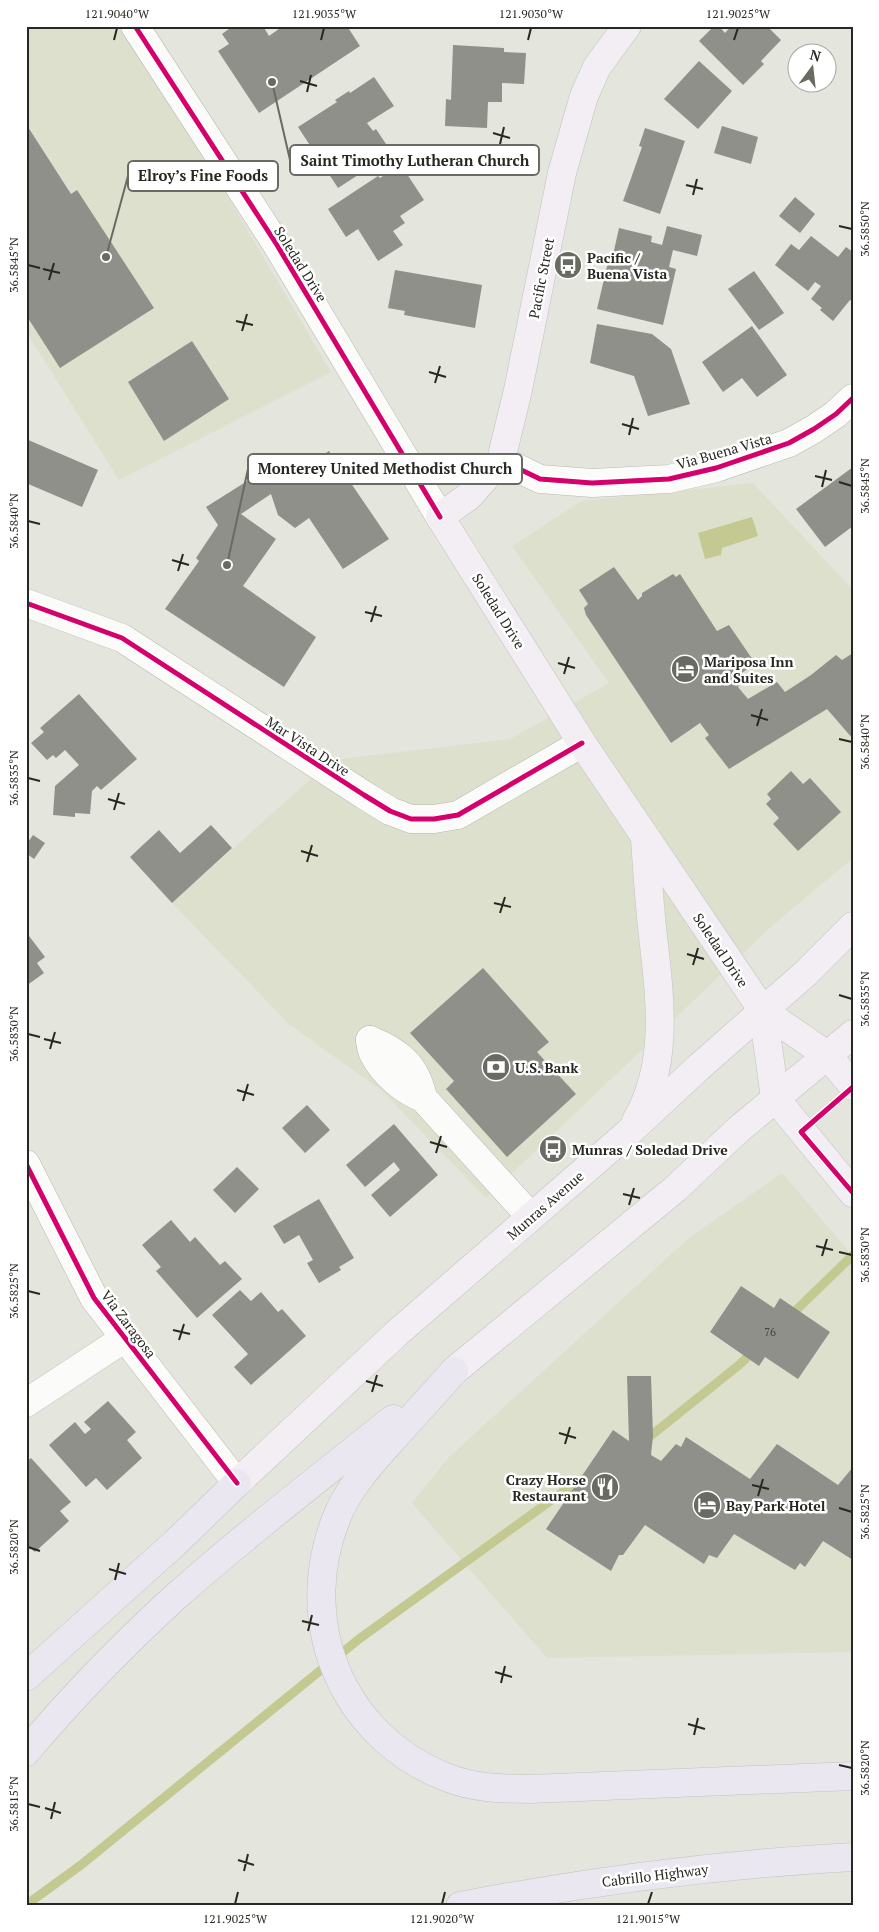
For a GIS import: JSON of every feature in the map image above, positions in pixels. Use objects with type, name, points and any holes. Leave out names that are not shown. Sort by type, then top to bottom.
[{"type":"highway","points":[[26,1752],[111,1658],[174,1599],[246,1537],[454,1371]]},
{"type":"highway","points":[[454,1371],[374,1460],[350,1493],[340,1510],[326,1549],[320,1589],[323,1628],[327,1648],[341,1683],[359,1711],[377,1733],[394,1747],[430,1770],[448,1778],[487,1787],[530,1788],[853,1776]]},
{"type":"highway","points":[[26,1677],[175,1543],[237,1483]]},
{"type":"highway","name":"Cabrillo Highway","points":[[460,1906],[554,1888],[617,1879],[745,1865],[853,1857]]},
{"type":"main road","name":"Pacific Street","points":[[440,518],[469,496],[501,460],[520,381],[562,173],[584,96],[597,67],[627,26]]},
{"type":"main road","name":"Soledad Drive","points":[[440,518],[582,743],[763,1011],[827,1055],[853,1086]]},
{"type":"main road","points":[[628,1133],[644,1107],[657,1060],[660,1040],[660,1006],[645,836]]},
{"type":"main road","name":"Munras Avenue","points":[[237,1483],[397,1333],[628,1133],[699,1067],[806,973],[853,926]]},
{"type":"main road","name":"Soledad Drive","points":[[763,1011],[775,1098]]},
{"type":"main road","points":[[454,1371],[675,1189],[739,1128],[853,1034]]},
{"type":"main road","points":[[775,1098],[853,1193]]},
{"type":"street","name":"Soledad Drive","points":[[135,26],[282,252],[440,518]]},
{"type":"street","name":"Via Buena Vista","points":[[501,460],[540,479],[592,483],[668,478],[716,468],[788,443],[836,414],[853,398]]},
{"type":"street","name":"Mar Vista Drive","points":[[26,603],[122,638],[364,795],[390,811],[411,819],[434,819],[458,814],[582,743]]},
{"type":"street","points":[[423,1098],[532,1217]]},
{"type":"street","name":"Via Zaragosa","points":[[26,1164],[94,1298],[237,1483]]},
{"type":"street","points":[[26,1403],[125,1338]]},
{"type":"shaded area","points":[[26,26],[127,26],[331,372],[119,480],[26,331]]},
{"type":"shaded area","points":[[753,483],[853,590],[853,858],[773,925],[486,1198],[382,1091],[289,1024],[172,903],[332,760],[510,739],[609,683],[512,546],[582,501]]},
{"type":"shaded area","points":[[752,517],[758,536],[722,548],[721,555],[705,559],[698,533]]},
{"type":"shaded area","points":[[782,1173],[853,1256],[853,1652],[547,1658],[412,1503],[449,1457],[689,1238]]},
{"type":"building","points":[[233,26],[263,26],[269,36],[283,26],[347,26],[360,46],[259,113],[218,51],[229,44],[222,34]]},
{"type":"building","points":[[714,26],[719,26],[725,33],[731,26],[767,26],[781,40],[761,61],[764,64],[743,85],[699,41]]},
{"type":"building","points":[[453,45],[504,48],[504,52],[526,53],[524,84],[502,83],[502,102],[488,102],[487,128],[445,126],[446,99],[451,100]]},
{"type":"building","points":[[699,61],[732,91],[698,129],[664,99]]},
{"type":"building","points":[[374,77],[394,106],[367,123],[373,131],[376,129],[392,153],[338,188],[298,127],[337,102],[335,100],[349,91],[350,93]]},
{"type":"building","points":[[722,126],[758,137],[751,164],[714,153]]},
{"type":"building","points":[[28,127],[71,194],[77,190],[154,308],[60,368],[26,315]]},
{"type":"building","points":[[645,128],[685,141],[660,214],[623,201],[642,147],[639,146]]},
{"type":"building","points":[[397,167],[399,170],[403,168],[424,200],[400,216],[405,223],[393,231],[403,245],[378,261],[358,229],[346,237],[328,209],[378,176],[380,178]]},
{"type":"building","points":[[795,197],[815,214],[800,233],[779,216]]},
{"type":"building","points":[[667,226],[702,235],[697,256],[673,250],[669,267],[676,269],[663,325],[597,309],[610,254],[613,255],[619,228],[652,236],[651,242],[662,245]]},
{"type":"building","points":[[811,236],[838,257],[846,247],[853,252],[853,302],[850,300],[833,321],[811,299],[821,286],[815,282],[808,291],[775,265],[791,244],[799,250]]},
{"type":"building","points":[[395,270],[482,285],[475,328],[404,315],[405,311],[388,308]]},
{"type":"building","points":[[754,271],[784,313],[759,330],[728,289]]},
{"type":"building","points":[[597,324],[652,334],[671,349],[690,404],[648,416],[634,376],[590,363]]},
{"type":"building","points":[[752,326],[787,375],[757,397],[742,378],[723,392],[702,362]]},
{"type":"building","points":[[192,341],[229,399],[164,441],[128,382]]},
{"type":"building","points":[[26,439],[98,470],[82,507],[26,483]]},
{"type":"building","points":[[329,451],[389,539],[343,569],[309,518],[295,528],[278,515],[271,494],[241,514],[276,539],[243,586],[316,637],[284,687],[165,609],[199,561],[196,558],[218,525],[206,507],[274,464],[284,481]]},
{"type":"building","points":[[853,467],[853,526],[825,547],[796,509]]},
{"type":"building","name":"Mariposa Inn and Suites","points":[[614,567],[638,600],[642,593],[673,574],[676,577],[680,574],[717,631],[729,625],[755,663],[738,676],[742,682],[738,687],[748,699],[777,682],[785,692],[811,675],[836,655],[842,660],[853,653],[853,739],[827,709],[729,769],[705,738],[709,735],[700,723],[671,743],[586,615],[584,608],[588,604],[579,590]]},
{"type":"building","points":[[79,694],[137,759],[101,790],[97,786],[92,791],[90,814],[75,813],[75,817],[53,815],[55,786],[79,765],[65,750],[56,758],[53,755],[47,760],[31,743],[44,732],[40,728]]},
{"type":"building","points":[[791,771],[803,784],[810,778],[841,812],[798,851],[773,824],[779,818],[766,804],[771,799],[767,794]]},
{"type":"building","points":[[211,825],[232,848],[172,903],[130,857],[159,830],[180,853]]},
{"type":"building","points":[[33,835],[45,843],[34,859],[26,853],[26,845]]},
{"type":"building","points":[[26,932],[45,957],[37,963],[44,973],[26,986]]},
{"type":"building","name":"U.S. Bank","points":[[483,968],[549,1042],[537,1052],[576,1094],[507,1157],[446,1089],[454,1081],[410,1033]]},
{"type":"building","points":[[307,1105],[330,1130],[305,1153],[282,1128]]},
{"type":"building","points":[[394,1124],[438,1175],[390,1217],[371,1195],[400,1170],[394,1162],[365,1187],[346,1165]]},
{"type":"building","points":[[237,1167],[259,1189],[235,1213],[213,1190]]},
{"type":"building","points":[[319,1199],[354,1258],[339,1267],[341,1270],[319,1283],[307,1263],[313,1260],[299,1235],[284,1244],[273,1226]]},
{"type":"building","points":[[171,1220],[190,1242],[195,1237],[220,1265],[225,1261],[242,1279],[197,1318],[156,1271],[161,1267],[142,1245]]},
{"type":"building","points":[[741,1286],[774,1308],[780,1298],[830,1332],[798,1379],[765,1357],[759,1366],[710,1332]]},
{"type":"building","points":[[240,1290],[251,1301],[261,1292],[278,1312],[282,1309],[306,1336],[251,1385],[234,1367],[248,1354],[212,1315]]},
{"type":"building","name":"Bay Park Hotel","points":[[627,1376],[651,1376],[653,1436],[651,1455],[661,1461],[676,1444],[681,1447],[686,1437],[750,1479],[777,1444],[838,1485],[853,1467],[853,1560],[823,1541],[805,1567],[800,1563],[795,1570],[734,1534],[717,1558],[709,1555],[704,1564],[645,1525],[623,1555],[619,1555],[611,1571],[546,1529],[613,1430],[629,1441]]},
{"type":"building","points":[[108,1401],[136,1432],[127,1440],[142,1458],[107,1490],[96,1478],[86,1487],[49,1445],[75,1422],[85,1434],[91,1429],[84,1422]]},
{"type":"building","points":[[31,1458],[71,1502],[60,1511],[69,1521],[35,1552],[30,1548],[26,1552],[26,1462]]},
{"type":"waterway","points":[[789,1317],[853,1255]]},
{"type":"waterway","points":[[643,1442],[755,1350]]},
{"type":"waterway","points":[[26,1905],[81,1865],[359,1639],[564,1491],[588,1476]]},
{"type":"cycle path","points":[[135,26],[277,245],[440,517]]},
{"type":"cycle path","points":[[501,460],[540,479],[592,483],[669,479],[716,468],[789,443],[836,414],[853,398]]},
{"type":"cycle path","points":[[26,603],[122,638],[364,795],[390,811],[411,819],[434,819],[458,815],[582,743]]},
{"type":"cycle path","points":[[853,1087],[801,1132],[853,1193]]},
{"type":"cycle path","points":[[26,1164],[94,1298],[237,1483]]},
{"type":"place","name":"Saint Timothy Lutheran Church","points":[[272,82]]},
{"type":"place","name":"Elroy’s Fine Foods","points":[[106,257]]},
{"type":"place","name":"Pacific / Buena Vista","points":[[568,265]]},
{"type":"place","name":"Monterey United Methodist Church","points":[[227,565]]},
{"type":"place","name":"Mariposa Inn and Suites","points":[[685,669]]},
{"type":"place","name":"U.S. Bank","points":[[496,1067]]},
{"type":"place","name":"Munras / Soledad Drive","points":[[553,1149]]},
{"type":"place","name":"Crazy Horse Restaurant","points":[[605,1487]]},
{"type":"place","name":"Bay Park Hotel","points":[[707,1505]]}]
